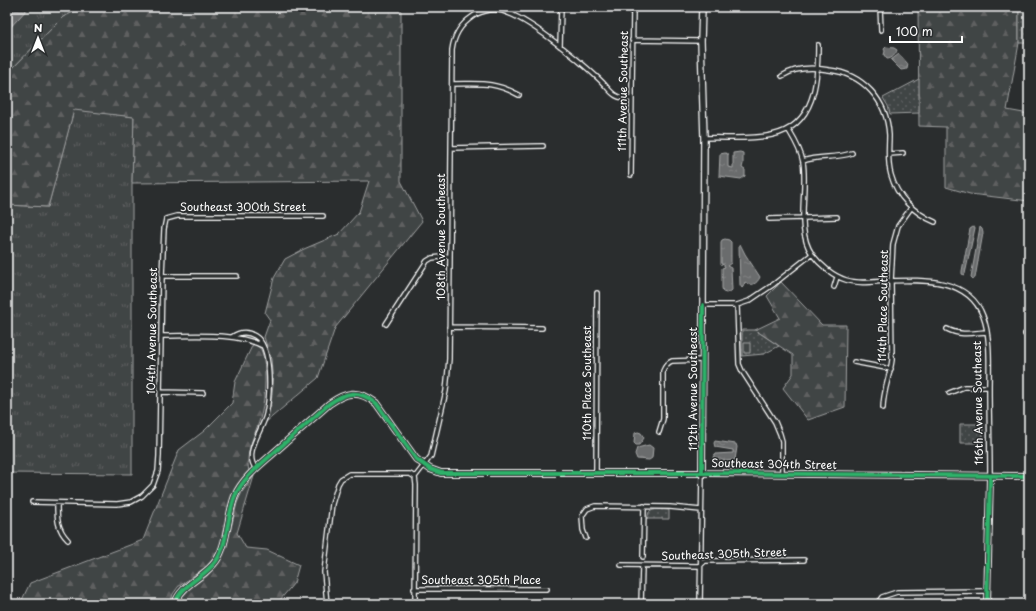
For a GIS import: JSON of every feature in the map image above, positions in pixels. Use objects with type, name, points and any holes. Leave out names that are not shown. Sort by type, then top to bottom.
[{"type":"street","points":[[560,46],[561,7]]},
{"type":"street","name":"111th Avenue Southeast","points":[[631,175],[633,7]]},
{"type":"street","name":"112th Avenue Southeast","points":[[700,604],[704,138],[701,41],[702,7]]},
{"type":"street","points":[[880,7],[881,30]]},
{"type":"street","points":[[496,8],[520,18],[560,46],[600,79],[617,97],[631,100]]},
{"type":"street","name":"108th Avenue Southeast","points":[[424,465],[431,456],[446,390],[449,359],[452,84],[454,40],[461,27],[476,14],[496,8]]},
{"type":"street","points":[[632,40],[701,41]]},
{"type":"street","points":[[704,138],[765,137],[778,134],[788,129],[801,118],[810,105],[818,68],[818,45]]},
{"type":"street","points":[[782,76],[790,71],[796,70],[818,68],[833,70],[861,81],[873,92],[883,108],[887,120],[889,167],[894,184],[911,208],[927,219],[935,222]]},
{"type":"street","points":[[452,84],[489,83],[501,86],[519,95]]},
{"type":"street","points":[[788,129],[803,161],[803,218],[807,240],[812,254],[837,277],[845,280],[859,282],[891,281]]},
{"type":"street","points":[[451,148],[543,146]]},
{"type":"street","points":[[803,161],[819,157],[844,156],[852,153]]},
{"type":"street","points":[[889,154],[903,154]]},
{"type":"street","name":"114th Place Southeast","points":[[883,408],[884,394],[891,369],[892,250],[895,235],[900,222],[911,208]]},
{"type":"street","name":"Southeast 300th Street","points":[[165,220],[169,217],[177,216],[324,216]]},
{"type":"street","points":[[769,218],[837,217]]},
{"type":"street","name":"104th Avenue Southeast","points":[[57,503],[122,504],[131,502],[142,496],[156,478],[158,471],[162,276],[165,220]]},
{"type":"street","points":[[703,305],[744,303],[757,296],[812,254]]},
{"type":"street","points":[[386,324],[427,261],[432,258],[450,256]]},
{"type":"street","points":[[162,276],[237,276]]},
{"type":"street","points":[[834,287],[837,277]]},
{"type":"street","name":"116th Avenue Southeast","points":[[891,281],[940,282],[959,289],[974,300],[983,316],[989,360],[990,476],[987,604]]},
{"type":"street","name":"110th Place Southeast","points":[[596,473],[597,293]]},
{"type":"street","points":[[737,304],[739,364],[775,422],[780,434],[782,474]]},
{"type":"street","points":[[449,326],[542,328]]},
{"type":"street","points":[[947,330],[961,334],[986,332]]},
{"type":"street","points":[[232,337],[242,333],[253,335],[258,338],[263,346],[267,360],[268,396],[266,416],[252,450],[251,458],[252,465],[256,469]]},
{"type":"street","points":[[161,336],[232,337],[263,346]]},
{"type":"street","points":[[659,432],[663,419],[663,371],[667,363],[672,361],[702,360]]},
{"type":"street","points":[[854,362],[891,369]]},
{"type":"street","points":[[949,393],[964,387],[989,387]]},
{"type":"street","points":[[160,392],[203,393]]},
{"type":"street","points":[[174,604],[179,594],[204,574],[217,560],[225,539],[231,510],[241,486],[256,469],[328,404],[339,397],[353,394],[368,397],[376,403],[416,459],[424,465],[415,477],[414,604]]},
{"type":"street","name":"Southeast 304th Street","points":[[424,465],[436,471],[446,473],[702,473],[1029,476]]},
{"type":"street","points":[[327,604],[324,572],[332,504],[341,479],[349,474],[410,474],[415,477]]},
{"type":"street","points":[[32,502],[57,503],[58,524],[61,532],[68,540]]},
{"type":"street","points":[[586,538],[582,520],[584,512],[595,506],[644,506],[701,510]]},
{"type":"street","points":[[643,557],[644,506]]},
{"type":"street","name":"Southeast 305th Street","points":[[621,565],[700,566],[705,561],[804,560]]},
{"type":"street","points":[[641,604],[642,566]]},
{"type":"street","name":"Southeast 305th Place","points":[[414,589],[547,589]]},
{"type":"street","points":[[877,604],[882,598],[897,592],[987,591]]},
{"type":"green space","points":[[7,7],[84,7],[63,17],[7,74]]},
{"type":"green space","points":[[84,7],[401,7],[401,181],[422,221],[335,328],[318,378],[266,422],[273,385],[271,359],[264,337],[270,320],[265,313],[274,278],[285,259],[339,234],[359,212],[369,181],[132,183],[134,117],[74,110],[48,207],[7,205],[7,74],[63,17]]},
{"type":"green space","points":[[918,7],[1019,7],[1019,43],[1007,110],[1029,114],[1029,201],[970,194],[946,187],[946,127],[919,126]]},
{"type":"green space","points":[[1019,7],[1029,7],[1029,43],[1019,43]]},
{"type":"green space","points":[[919,79],[919,113],[890,114],[888,106],[883,98]]},
{"type":"green space","points":[[74,109],[134,117],[132,183],[132,474],[7,473],[7,205],[48,207]]},
{"type":"green space","points":[[781,282],[822,325],[846,325],[845,407],[808,420],[783,388],[793,374],[793,355],[755,330],[780,318],[767,296]]},
{"type":"green space","points":[[742,330],[755,330],[779,346],[764,354],[742,356]]},
{"type":"green space","points":[[744,343],[750,343],[750,353],[744,353]]},
{"type":"green space","points":[[253,344],[261,349],[265,364],[265,390],[262,411],[248,456],[249,471],[237,486],[221,545],[216,555],[207,566],[178,587],[173,594],[170,604],[20,604],[30,583],[143,540],[179,450],[204,431],[232,403],[235,382]]},
{"type":"green space","points":[[960,424],[983,424],[983,443],[960,443]]},
{"type":"green space","points":[[254,476],[237,533],[246,548],[267,550],[299,565],[294,583],[280,600],[280,604],[177,604],[184,592],[207,576],[220,561],[227,544],[237,503],[242,492]]},
{"type":"green space","points":[[655,509],[669,510],[669,519],[647,519],[649,512]]},
{"type":"water","points":[[7,7],[29,7],[7,31]]},
{"type":"water","points":[[886,47],[897,50],[894,56],[889,59],[887,59],[884,55],[884,49]]},
{"type":"water","points":[[899,54],[908,64],[907,69],[901,70],[891,60]]},
{"type":"water","points":[[733,153],[743,153],[742,168],[745,170],[745,176],[741,179],[719,176],[720,154],[728,154],[728,167],[733,168]]},
{"type":"water","points":[[973,227],[975,228],[964,275],[962,274],[962,271],[970,229]]},
{"type":"water","points":[[980,227],[983,233],[975,278],[973,279],[971,277]]},
{"type":"water","points":[[725,239],[731,242],[731,263],[727,266],[731,268],[732,290],[726,293],[723,292],[722,288],[722,268],[725,267],[721,264],[721,242]]},
{"type":"water","points":[[740,244],[760,277],[754,284],[747,284],[745,282],[742,288],[740,285]]},
{"type":"water","points":[[635,433],[641,433],[644,438],[639,445],[636,445],[634,443]]},
{"type":"water","points":[[715,441],[736,444],[735,460],[715,462],[713,457],[715,454],[733,453],[733,450],[715,447]]},
{"type":"water","points":[[649,445],[653,448],[652,458],[649,460],[637,459],[635,454],[637,448]]},
{"type":"cycle path","points":[[702,473],[703,305]]},
{"type":"cycle path","points":[[175,604],[178,597],[187,586],[206,572],[220,554],[232,504],[235,496],[248,476],[329,404],[341,397],[352,394],[358,394],[376,403],[416,459],[430,469],[441,473],[702,473],[1029,476]]},
{"type":"cycle path","points":[[987,604],[990,476]]}]
